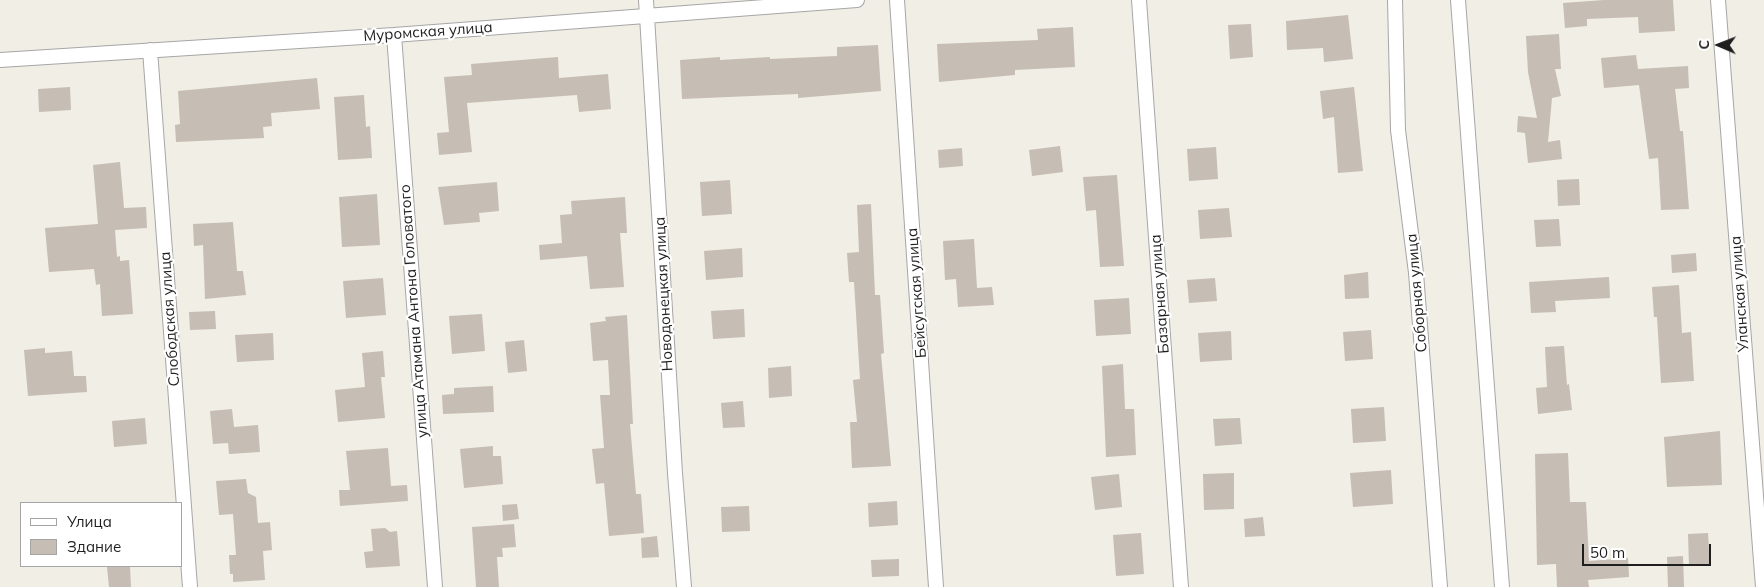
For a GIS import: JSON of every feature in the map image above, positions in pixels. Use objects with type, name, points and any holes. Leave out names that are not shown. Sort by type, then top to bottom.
[{"type":"street","name":"Новодонецкая улица","points":[[646,0],[674,473],[684,587]]},
{"type":"street","name":"Муромская улица","points":[[0,60],[394,35],[856,0]]},
{"type":"street","name":"Бейсугская улица","points":[[897,0],[936,587]]},
{"type":"street","name":"Базарная улица","points":[[1139,0],[1181,587]]},
{"type":"street","name":"Соборная улица","points":[[1395,0],[1398,130],[1416,273],[1440,587]]},
{"type":"street","points":[[1458,0],[1502,587]]},
{"type":"street","name":"Уланская улица","points":[[1718,0],[1763,587]]},
{"type":"street","name":"улица Атамана Антона Головатого","points":[[394,35],[435,587]]},
{"type":"street","name":"Слободская улица","points":[[150,50],[190,587]]},
{"type":"building","points":[[1604,0],[1673,0],[1675,31],[1639,33],[1638,17],[1587,19],[1587,26],[1565,28],[1563,3]]},
{"type":"building","points":[[1348,15],[1353,59],[1324,62],[1323,48],[1287,50],[1286,21]]},
{"type":"building","points":[[1251,24],[1253,57],[1230,59],[1228,25]]},
{"type":"building","points":[[1073,27],[1075,67],[1015,70],[1015,75],[939,82],[937,44],[1038,40],[1037,29]]},
{"type":"building","points":[[1559,34],[1561,69],[1555,69],[1561,96],[1552,98],[1548,142],[1560,140],[1562,159],[1528,163],[1525,133],[1517,132],[1518,116],[1537,118],[1528,72],[1526,36]]},
{"type":"building","points":[[878,45],[881,91],[798,98],[798,94],[682,99],[680,60],[720,57],[720,60],[837,56],[837,47]]},
{"type":"building","points":[[1636,55],[1638,69],[1688,66],[1689,88],[1675,89],[1680,131],[1683,131],[1689,209],[1661,210],[1658,158],[1649,159],[1639,85],[1604,88],[1601,58]]},
{"type":"building","points":[[558,57],[559,78],[608,74],[611,109],[579,112],[577,95],[467,103],[472,152],[439,155],[437,133],[449,132],[444,77],[472,75],[471,64]]},
{"type":"building","points":[[317,78],[320,109],[271,113],[272,126],[263,127],[264,138],[176,142],[175,125],[180,124],[178,91]]},
{"type":"building","points":[[70,87],[71,110],[39,112],[38,89]]},
{"type":"building","points":[[1354,87],[1363,171],[1338,173],[1334,117],[1323,119],[1320,91]]},
{"type":"building","points":[[364,95],[366,127],[370,126],[372,158],[338,160],[334,97]]},
{"type":"building","points":[[1060,146],[1063,172],[1032,176],[1029,150]]},
{"type":"building","points":[[1216,147],[1218,179],[1189,181],[1187,149]]},
{"type":"building","points":[[962,148],[963,166],[939,168],[938,150]]},
{"type":"building","points":[[120,162],[124,208],[146,207],[147,228],[115,230],[117,257],[120,256],[120,261],[129,260],[133,314],[102,316],[100,284],[96,285],[94,269],[49,272],[45,228],[98,224],[93,165]]},
{"type":"building","points":[[1117,175],[1124,266],[1100,267],[1096,210],[1086,211],[1083,177]]},
{"type":"building","points":[[1579,179],[1580,205],[1558,206],[1557,180]]},
{"type":"building","points":[[730,180],[732,214],[702,216],[700,182]]},
{"type":"building","points":[[497,182],[499,211],[479,213],[480,222],[444,225],[438,187]]},
{"type":"building","points":[[377,194],[380,245],[342,247],[339,197]]},
{"type":"building","points":[[625,197],[627,233],[620,233],[624,287],[590,289],[587,256],[540,260],[539,245],[562,243],[560,215],[572,214],[571,201]]},
{"type":"building","points":[[871,204],[875,295],[880,295],[884,353],[881,354],[891,466],[852,468],[850,422],[857,422],[853,380],[860,379],[854,282],[849,282],[847,253],[859,252],[857,205]]},
{"type":"building","points":[[1229,208],[1232,237],[1200,239],[1198,210]]},
{"type":"building","points":[[1559,219],[1561,246],[1536,247],[1534,220]]},
{"type":"building","points":[[233,222],[237,271],[243,271],[246,295],[205,299],[203,245],[194,246],[193,224]]},
{"type":"building","points":[[974,239],[977,288],[992,287],[994,305],[958,307],[956,279],[945,280],[943,241]]},
{"type":"building","points":[[742,248],[743,277],[706,280],[704,251]]},
{"type":"building","points":[[1696,253],[1697,271],[1672,273],[1671,255]]},
{"type":"building","points":[[1368,272],[1369,298],[1345,299],[1344,275]]},
{"type":"building","points":[[1609,277],[1610,298],[1555,301],[1556,312],[1531,313],[1529,282]]},
{"type":"building","points":[[383,278],[386,315],[346,318],[343,281]]},
{"type":"building","points":[[1215,278],[1217,301],[1189,303],[1187,280]]},
{"type":"building","points":[[1679,285],[1682,333],[1691,332],[1694,381],[1661,383],[1657,317],[1654,317],[1652,287]]},
{"type":"building","points":[[1129,298],[1131,334],[1096,336],[1094,300]]},
{"type":"building","points":[[744,309],[745,337],[713,339],[711,311]]},
{"type":"building","points":[[215,311],[216,329],[190,330],[189,312]]},
{"type":"building","points":[[482,314],[485,351],[452,354],[449,316]]},
{"type":"building","points":[[627,315],[633,424],[630,424],[636,494],[641,494],[644,533],[609,536],[604,483],[596,484],[592,449],[604,448],[600,395],[610,395],[608,360],[593,361],[590,323],[606,321],[605,317]]},
{"type":"building","points":[[1371,330],[1373,359],[1345,361],[1343,332]]},
{"type":"building","points":[[1231,331],[1232,360],[1200,362],[1198,333]]},
{"type":"building","points":[[273,333],[274,360],[237,362],[235,335]]},
{"type":"building","points":[[524,340],[527,371],[508,373],[505,342]]},
{"type":"building","points":[[1564,346],[1567,385],[1569,384],[1572,410],[1538,414],[1536,388],[1547,387],[1545,347]]},
{"type":"building","points":[[45,348],[45,353],[72,351],[74,376],[86,376],[87,392],[28,396],[24,350]]},
{"type":"building","points":[[383,351],[385,377],[381,377],[385,418],[338,422],[335,390],[365,387],[362,353]]},
{"type":"building","points":[[1123,364],[1125,409],[1134,409],[1136,455],[1106,457],[1102,366]]},
{"type":"building","points":[[791,366],[792,396],[769,398],[768,368]]},
{"type":"building","points":[[493,386],[494,412],[443,414],[442,395],[454,394],[454,388]]},
{"type":"building","points":[[743,401],[745,427],[723,428],[721,403]]},
{"type":"building","points":[[1384,407],[1386,441],[1353,443],[1351,409]]},
{"type":"building","points":[[232,409],[234,427],[258,425],[260,452],[229,454],[228,443],[213,444],[210,411]]},
{"type":"building","points":[[145,418],[147,444],[114,447],[112,421]]},
{"type":"building","points":[[1240,418],[1242,444],[1215,446],[1213,419]]},
{"type":"building","points":[[1720,431],[1722,485],[1667,487],[1664,437]]},
{"type":"building","points":[[493,446],[493,456],[501,456],[503,484],[464,488],[460,449]]},
{"type":"building","points":[[388,448],[391,486],[407,485],[408,501],[340,506],[339,490],[350,490],[346,451]]},
{"type":"building","points":[[1568,453],[1570,502],[1586,502],[1589,561],[1628,558],[1629,577],[1588,580],[1589,587],[1557,587],[1556,564],[1537,565],[1535,454]]},
{"type":"building","points":[[1391,470],[1393,504],[1353,507],[1350,473]]},
{"type":"building","points":[[1234,473],[1234,509],[1204,510],[1203,474]]},
{"type":"building","points":[[1119,474],[1122,507],[1095,510],[1091,477]]},
{"type":"building","points":[[246,479],[248,493],[256,497],[258,523],[270,522],[272,550],[263,551],[265,580],[233,582],[233,574],[230,574],[229,555],[236,555],[233,514],[219,515],[216,481]]},
{"type":"building","points":[[897,501],[898,525],[869,527],[868,503]]},
{"type":"building","points":[[517,504],[519,519],[503,521],[502,505]]},
{"type":"building","points":[[749,506],[750,531],[722,532],[721,507]]},
{"type":"building","points":[[1263,517],[1265,536],[1245,537],[1244,519]]},
{"type":"building","points":[[514,524],[516,547],[502,548],[503,557],[497,557],[499,587],[476,587],[472,527]]},
{"type":"building","points":[[385,528],[390,532],[397,531],[400,566],[366,568],[364,552],[373,551],[371,529]]},
{"type":"building","points":[[1141,533],[1144,574],[1116,576],[1113,535]]},
{"type":"building","points":[[1708,533],[1710,565],[1689,566],[1688,534]]},
{"type":"building","points":[[657,536],[659,557],[642,558],[641,538]]},
{"type":"building","points":[[1683,556],[1684,587],[1668,587],[1667,557]]},
{"type":"building","points":[[899,559],[899,576],[872,577],[871,560]]},
{"type":"building","points":[[107,567],[130,567],[131,587],[109,587]]}]
